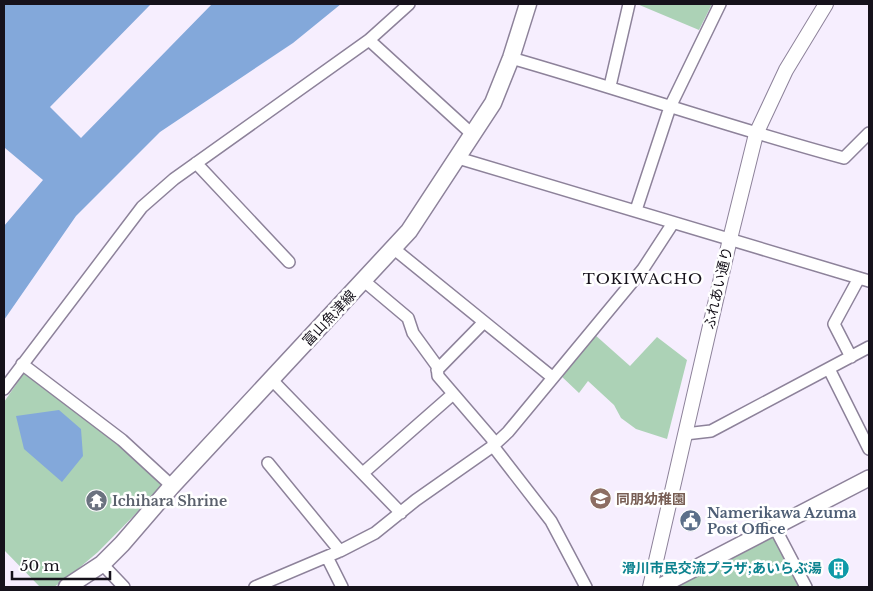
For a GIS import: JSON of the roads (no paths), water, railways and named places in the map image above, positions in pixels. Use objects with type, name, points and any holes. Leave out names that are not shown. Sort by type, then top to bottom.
[{"type":"main road","name":"富山魚津線","points":[[67,587],[102,564],[122,544],[172,486],[409,231],[493,103],[511,58],[528,4]]},
{"type":"main road","points":[[659,587],[869,478]]},
{"type":"street","points":[[4,389],[142,207],[196,164],[369,40],[409,4]]},
{"type":"street","points":[[610,86],[629,4]]},
{"type":"street","points":[[636,210],[670,107],[720,4]]},
{"type":"street","name":"ふれあい通り","points":[[650,587],[756,134],[786,70],[826,4]]},
{"type":"street","points":[[369,40],[473,135]]},
{"type":"street","points":[[511,58],[610,86],[756,134],[844,158],[869,133]]},
{"type":"street","points":[[458,158],[864,279],[834,324],[851,357]]},
{"type":"street","points":[[196,164],[290,262]]},
{"type":"street","points":[[261,586],[340,551],[375,533],[416,500],[493,446],[508,432],[643,269],[674,223]]},
{"type":"street","points":[[393,248],[552,377]]},
{"type":"street","points":[[364,280],[408,318],[412,333],[437,370],[438,376],[493,440],[493,446],[551,521],[586,587]]},
{"type":"street","points":[[437,370],[484,322]]},
{"type":"street","points":[[685,434],[711,431],[869,347]]},
{"type":"street","points":[[22,364],[122,440],[172,486]]},
{"type":"street","points":[[829,369],[869,449]]},
{"type":"street","points":[[272,380],[401,513]]},
{"type":"street","points":[[363,473],[453,394]]},
{"type":"street","points":[[268,463],[340,551]]},
{"type":"street","points":[[775,528],[806,587]]},
{"type":"street","points":[[327,557],[342,587]]},
{"type":"street","points":[[102,564],[124,587]]},
{"type":"water","points":[[4,4],[341,4],[293,43],[160,132],[76,216],[4,320]]},
{"type":"water","points":[[59,410],[81,429],[83,456],[62,482],[24,449],[16,416]]},
{"type":"place","name":"同朋幼稚園","points":[[600,499]]},
{"type":"place","name":"Ichihara Shrine","points":[[96,501]]},
{"type":"place","name":"Namerikawa Azuma Post Office","points":[[691,521]]},
{"type":"place","name":"滑川市民交流プラザ;あいらぶ湯","points":[[838,568]]},
{"type":"district","name":"TOKIWACHO","points":[[643,278]]}]
